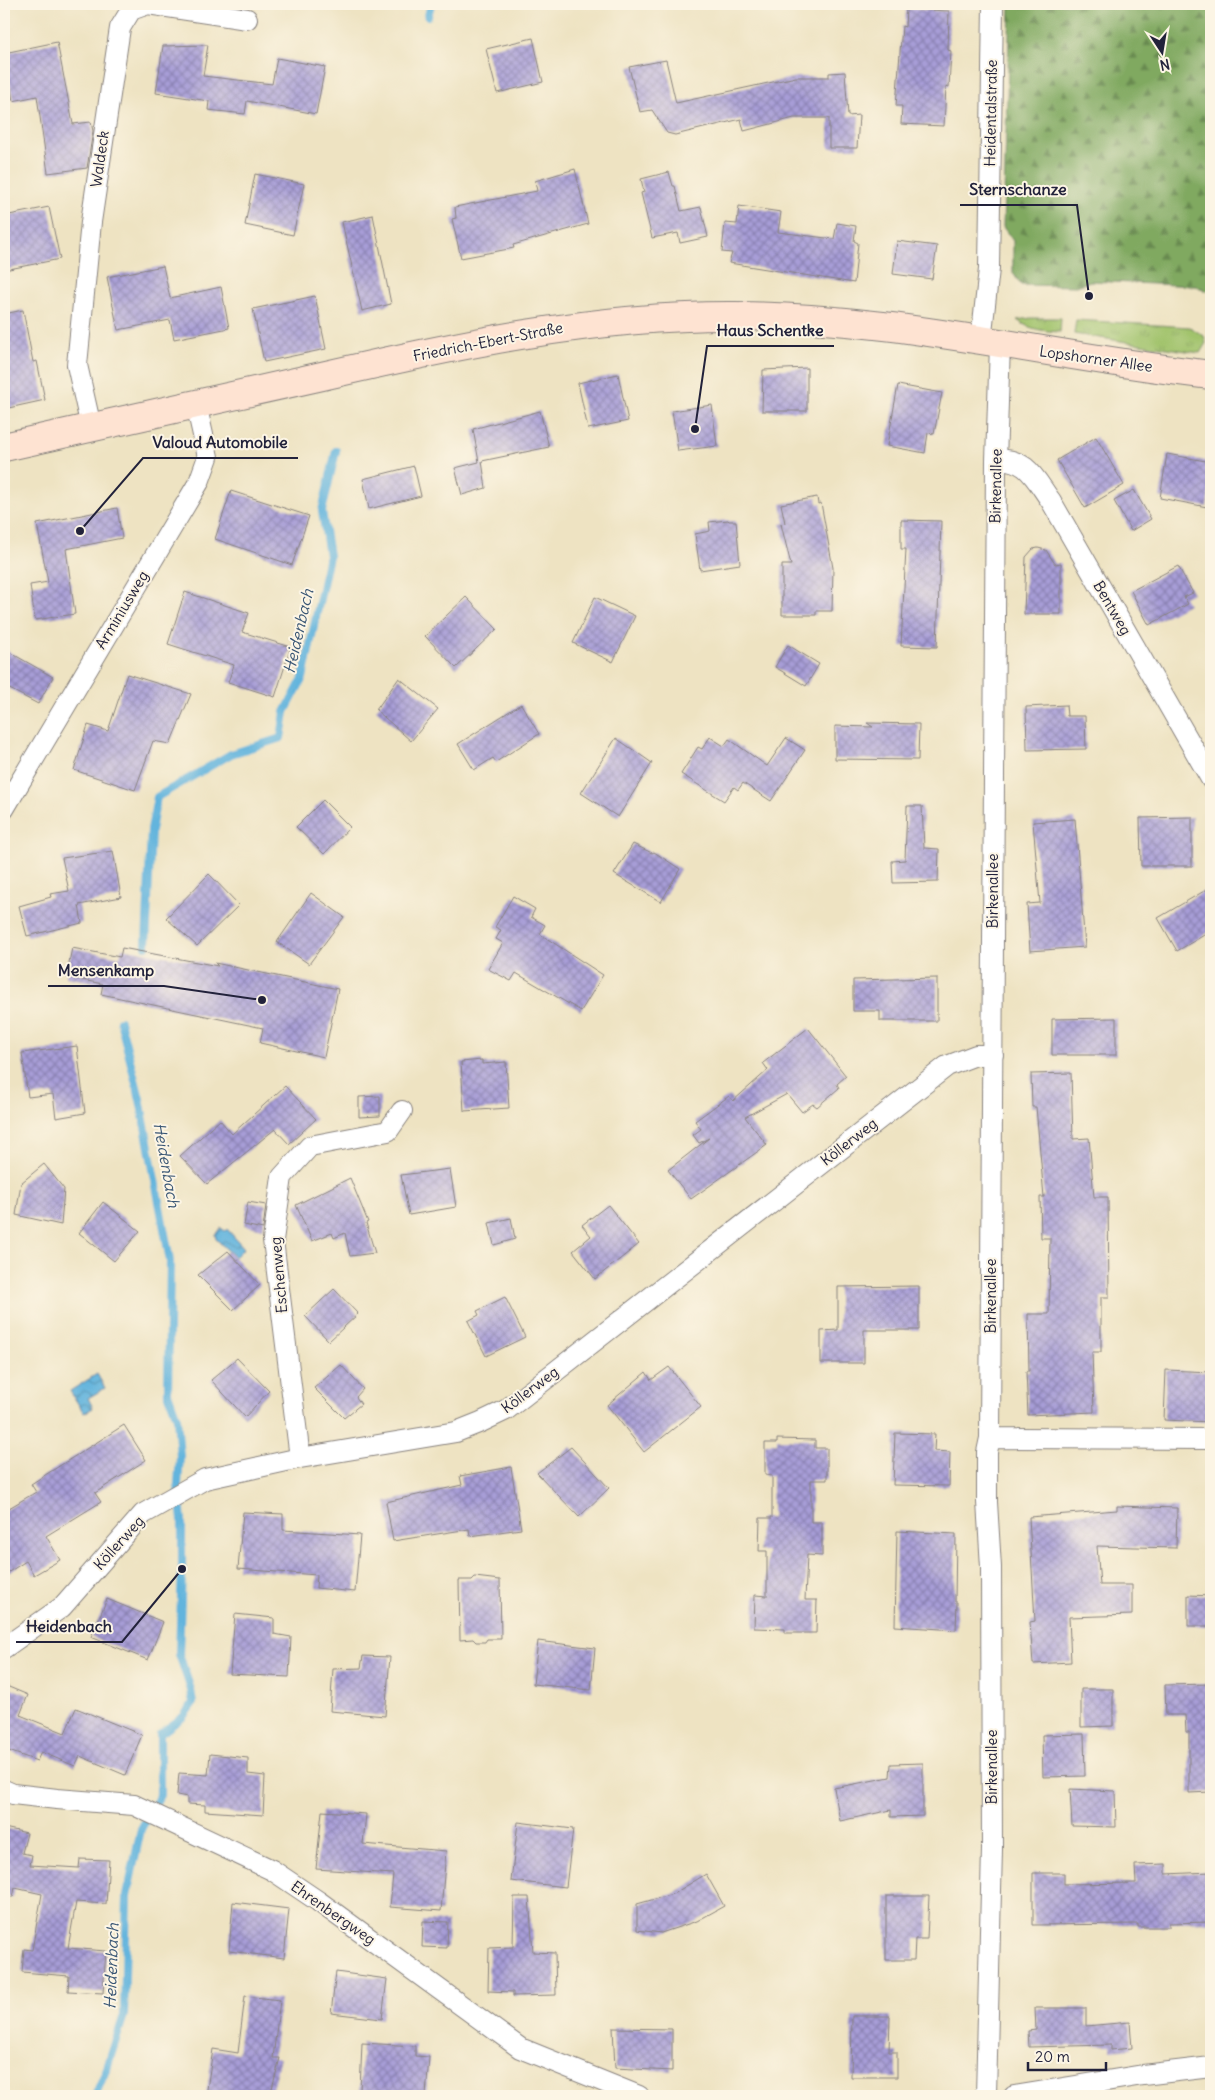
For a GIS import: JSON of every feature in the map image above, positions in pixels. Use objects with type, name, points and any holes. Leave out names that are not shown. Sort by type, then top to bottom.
[{"type":"main road","name":"Friedrich-Ebert-Straße","points":[[4,447],[483,341],[568,327],[635,320],[731,316],[790,318],[904,329],[990,343]]},
{"type":"main road","name":"Lopshorner Allee","points":[[990,343],[1211,375]]},
{"type":"street","name":"Waldeck","points":[[91,428],[77,365],[91,222],[120,28],[131,10],[148,4],[247,19]]},
{"type":"street","name":"Heidentalstraße","points":[[990,343],[992,4]]},
{"type":"street","name":"Birkenallee","points":[[986,2096],[992,1849],[991,1567],[987,1502],[987,1452],[990,1438],[996,460],[990,343]]},
{"type":"street","name":"Arminiusweg","points":[[4,809],[199,482],[208,457],[196,404]]},
{"type":"street","name":"Bentweg","points":[[996,460],[1010,459],[1025,466],[1052,500],[1211,779]]},
{"type":"street","name":"Köllerweg","points":[[4,1648],[62,1607],[143,1514],[205,1479],[300,1458],[456,1432],[506,1410],[946,1066],[976,1055],[993,1054]]},
{"type":"street","name":"Eschenweg","points":[[300,1458],[273,1240],[282,1177],[310,1146],[388,1131],[402,1111]]},
{"type":"street","points":[[990,1438],[1211,1440]]},
{"type":"street","name":"Ehrenbergweg","points":[[4,1790],[13,1794],[134,1805],[272,1870],[520,2048],[639,2096]]},
{"type":"street","points":[[1014,2096],[1143,2075],[1211,2067]]},
{"type":"green space","points":[[1010,4],[1211,4],[1211,293],[1196,286],[1090,281],[1077,286],[1021,285],[1013,273],[1013,241],[1003,227]]},
{"type":"green space","points":[[1061,318],[1060,332],[1032,328],[1017,320]]},
{"type":"green space","points":[[1076,320],[1190,327],[1204,336],[1206,343],[1200,353],[1074,334]]},
{"type":"water","points":[[221,1228],[225,1231],[227,1229],[244,1248],[235,1257],[216,1239],[215,1234]]},
{"type":"water","points":[[97,1374],[105,1388],[88,1398],[93,1408],[84,1413],[70,1391]]},
{"type":"building","points":[[906,9],[949,11],[948,50],[951,51],[949,87],[946,86],[944,126],[901,124],[902,106],[896,106],[902,26],[905,27]]},
{"type":"building","points":[[533,38],[543,82],[497,93],[486,49]]},
{"type":"building","points":[[57,42],[73,124],[91,122],[93,131],[87,168],[48,173],[37,96],[13,101],[4,53]]},
{"type":"building","points":[[208,45],[203,76],[272,84],[277,58],[325,67],[316,114],[247,101],[245,114],[208,110],[209,101],[156,93],[163,46]]},
{"type":"building","points":[[666,60],[676,103],[796,77],[829,77],[829,73],[845,72],[848,116],[859,115],[857,148],[829,148],[829,118],[794,118],[744,131],[741,119],[675,135],[667,133],[652,110],[640,112],[629,67]]},
{"type":"building","points":[[575,169],[588,224],[513,245],[514,248],[461,258],[452,219],[456,218],[455,207],[537,191],[535,181]]},
{"type":"building","points":[[669,172],[673,186],[675,186],[681,211],[701,207],[708,237],[680,243],[678,233],[652,238],[641,193],[644,192],[641,179]]},
{"type":"building","points":[[255,174],[304,184],[293,235],[245,225]]},
{"type":"building","points":[[739,206],[781,212],[778,232],[834,239],[837,223],[856,226],[854,241],[858,243],[854,283],[729,263],[732,253],[722,252],[725,223],[737,224]]},
{"type":"building","points":[[49,207],[60,259],[4,270],[4,216]]},
{"type":"building","points":[[373,215],[391,304],[362,311],[342,222]]},
{"type":"building","points":[[897,241],[937,246],[932,279],[893,274]]},
{"type":"building","points":[[163,266],[170,298],[221,287],[229,328],[174,339],[170,320],[118,330],[107,277]]},
{"type":"building","points":[[315,296],[326,349],[264,362],[253,309]]},
{"type":"building","points":[[23,310],[33,362],[37,361],[45,400],[4,409],[4,314]]},
{"type":"building","points":[[807,368],[807,411],[762,411],[763,370]]},
{"type":"building","points":[[618,374],[628,421],[588,429],[578,383]]},
{"type":"building","points":[[898,385],[942,393],[934,434],[928,433],[925,453],[887,446]]},
{"type":"building","points":[[712,405],[717,446],[678,451],[672,411]]},
{"type":"building","points":[[540,411],[549,447],[482,461],[486,488],[462,495],[455,468],[479,462],[473,429]]},
{"type":"building","points":[[1096,437],[1124,485],[1085,508],[1057,460]]},
{"type":"building","points":[[1167,454],[1211,462],[1211,479],[1207,507],[1160,498]]},
{"type":"building","points":[[414,466],[421,496],[369,509],[363,479]]},
{"type":"building","points":[[1134,490],[1151,519],[1131,531],[1114,501]]},
{"type":"building","points":[[231,491],[309,516],[292,565],[215,539]]},
{"type":"building","points":[[817,497],[818,504],[821,503],[833,568],[832,611],[816,611],[816,615],[782,615],[782,565],[791,565],[781,524],[785,523],[781,504]]},
{"type":"building","points":[[117,508],[122,538],[66,549],[75,614],[35,620],[30,585],[48,582],[37,524]]},
{"type":"building","points":[[901,520],[941,521],[937,647],[901,646],[906,549],[901,549]]},
{"type":"building","points":[[736,521],[740,564],[700,570],[695,534],[710,531],[709,522]]},
{"type":"building","points":[[1033,549],[1046,550],[1055,564],[1061,563],[1061,614],[1024,614],[1026,557]]},
{"type":"building","points":[[1178,566],[1193,593],[1184,597],[1188,604],[1149,625],[1131,591]]},
{"type":"building","points":[[185,592],[249,613],[242,632],[291,647],[275,697],[228,682],[234,665],[168,644]]},
{"type":"building","points":[[466,597],[497,629],[456,668],[425,636]]},
{"type":"building","points":[[595,597],[635,616],[613,662],[573,643]]},
{"type":"building","points":[[788,645],[819,664],[806,686],[775,667]]},
{"type":"building","points":[[4,649],[53,677],[38,704],[4,686]]},
{"type":"building","points":[[127,674],[191,694],[170,744],[153,741],[135,790],[74,770],[88,725],[108,731]]},
{"type":"building","points":[[399,678],[438,709],[411,741],[376,710]]},
{"type":"building","points":[[521,704],[539,734],[496,762],[493,758],[474,770],[458,744]]},
{"type":"building","points":[[1066,705],[1067,716],[1085,716],[1086,749],[1027,750],[1026,707]]},
{"type":"building","points":[[867,723],[919,724],[918,760],[835,759],[835,726],[873,727]]},
{"type":"building","points":[[710,737],[724,746],[729,739],[767,766],[786,738],[805,750],[771,801],[743,783],[738,790],[734,787],[724,801],[681,774],[698,747],[702,749]]},
{"type":"building","points":[[616,738],[652,763],[618,817],[581,793]]},
{"type":"building","points":[[323,800],[350,827],[324,854],[296,827]]},
{"type":"building","points":[[907,806],[922,806],[924,848],[939,849],[938,882],[893,883],[892,861],[905,860]]},
{"type":"building","points":[[1192,817],[1192,866],[1141,866],[1140,818]]},
{"type":"building","points":[[1075,819],[1085,947],[1030,951],[1027,904],[1040,903],[1033,822]]},
{"type":"building","points":[[633,844],[652,853],[654,852],[680,869],[661,902],[614,874]]},
{"type":"building","points":[[113,851],[121,897],[79,905],[82,923],[27,936],[19,906],[51,897],[50,894],[69,891],[62,858]]},
{"type":"building","points":[[209,874],[239,905],[197,946],[166,918]]},
{"type":"building","points":[[1211,887],[1211,931],[1177,951],[1158,918]]},
{"type":"building","points":[[311,893],[344,917],[309,964],[277,942]]},
{"type":"building","points":[[513,896],[535,909],[531,917],[545,925],[540,934],[603,975],[581,1011],[516,973],[511,981],[488,969],[503,943],[496,939],[501,930],[495,927]]},
{"type":"building","points":[[72,948],[120,957],[122,948],[218,966],[215,963],[338,989],[324,1057],[260,1043],[263,1028],[101,994],[103,984],[66,977]]},
{"type":"building","points":[[937,978],[937,1021],[880,1021],[880,1011],[853,1011],[853,980]]},
{"type":"building","points":[[1116,1018],[1116,1055],[1052,1055],[1052,1019]]},
{"type":"building","points":[[808,1028],[846,1076],[837,1084],[839,1088],[817,1107],[813,1104],[802,1112],[787,1094],[745,1117],[767,1145],[691,1199],[668,1170],[709,1138],[699,1143],[693,1135],[701,1129],[695,1121],[729,1096],[733,1101],[768,1070],[763,1063]]},
{"type":"building","points":[[77,1046],[85,1113],[56,1118],[53,1094],[28,1097],[22,1053]]},
{"type":"building","points":[[482,1060],[482,1064],[506,1062],[509,1108],[464,1111],[461,1062]]},
{"type":"building","points":[[1071,1073],[1073,1139],[1089,1138],[1094,1197],[1108,1197],[1109,1297],[1101,1297],[1101,1352],[1092,1352],[1094,1412],[1028,1415],[1026,1371],[1029,1371],[1028,1314],[1049,1314],[1050,1238],[1041,1238],[1040,1197],[1044,1197],[1036,1107],[1032,1107],[1031,1074]]},
{"type":"building","points":[[285,1086],[316,1119],[289,1144],[275,1129],[207,1184],[180,1156],[220,1120],[232,1134]]},
{"type":"building","points":[[380,1096],[380,1116],[359,1117],[359,1097]]},
{"type":"building","points":[[44,1164],[64,1189],[61,1225],[16,1215],[21,1183]]},
{"type":"building","points":[[450,1169],[456,1207],[409,1215],[401,1175]]},
{"type":"building","points":[[350,1178],[368,1222],[366,1223],[375,1253],[350,1256],[345,1233],[334,1238],[332,1233],[312,1241],[296,1205]]},
{"type":"building","points":[[103,1202],[140,1231],[114,1261],[79,1233]]},
{"type":"building","points":[[248,1202],[266,1205],[263,1229],[244,1225]]},
{"type":"building","points":[[608,1205],[639,1244],[595,1279],[573,1251],[591,1236],[582,1225]]},
{"type":"building","points":[[511,1218],[515,1239],[494,1245],[489,1223]]},
{"type":"building","points":[[228,1251],[260,1285],[233,1310],[198,1275]]},
{"type":"building","points":[[919,1286],[919,1330],[864,1330],[864,1363],[821,1363],[821,1331],[838,1330],[838,1287]]},
{"type":"building","points":[[334,1289],[358,1314],[329,1341],[305,1316]]},
{"type":"building","points":[[505,1297],[525,1337],[486,1356],[468,1321],[479,1315],[477,1311]]},
{"type":"building","points":[[237,1358],[269,1391],[245,1417],[211,1380]]},
{"type":"building","points":[[341,1365],[363,1389],[356,1397],[361,1404],[344,1418],[314,1388]]},
{"type":"building","points":[[669,1367],[701,1407],[644,1452],[607,1405],[646,1372],[651,1380]]},
{"type":"building","points":[[1166,1370],[1211,1372],[1211,1422],[1164,1420]]},
{"type":"building","points":[[124,1425],[146,1460],[95,1493],[101,1502],[46,1536],[60,1560],[34,1575],[26,1561],[4,1575],[4,1511],[36,1492],[31,1484]]},
{"type":"building","points":[[895,1433],[935,1434],[934,1451],[950,1452],[949,1486],[893,1485]]},
{"type":"building","points":[[777,1439],[815,1440],[815,1448],[827,1448],[827,1480],[811,1480],[811,1522],[822,1522],[822,1556],[807,1555],[805,1600],[817,1600],[816,1633],[785,1633],[785,1629],[754,1628],[755,1595],[767,1596],[767,1551],[759,1551],[760,1518],[772,1518],[772,1476],[765,1475],[765,1443],[777,1443]]},
{"type":"building","points":[[571,1447],[609,1488],[579,1517],[537,1473]]},
{"type":"building","points":[[511,1467],[521,1529],[470,1536],[469,1529],[393,1541],[386,1502],[462,1485],[460,1476]]},
{"type":"building","points":[[1117,1506],[1177,1508],[1176,1548],[1097,1546],[1100,1585],[1132,1585],[1132,1615],[1069,1617],[1071,1662],[1033,1664],[1030,1622],[1035,1621],[1029,1517],[1117,1510]]},
{"type":"building","points":[[243,1512],[283,1514],[283,1530],[360,1535],[355,1592],[316,1588],[317,1575],[238,1569]]},
{"type":"building","points":[[897,1531],[956,1534],[956,1630],[895,1626]]},
{"type":"building","points":[[475,1577],[500,1580],[501,1639],[487,1639],[485,1642],[476,1642],[473,1639],[460,1640],[459,1580],[472,1580]]},
{"type":"building","points":[[1188,1595],[1211,1596],[1211,1626],[1188,1626]]},
{"type":"building","points":[[107,1599],[163,1622],[148,1660],[91,1637]]},
{"type":"building","points":[[235,1614],[274,1618],[274,1634],[291,1637],[289,1677],[230,1674]]},
{"type":"building","points":[[538,1641],[595,1648],[591,1690],[533,1684]]},
{"type":"building","points":[[363,1656],[390,1657],[385,1716],[330,1711],[333,1669],[361,1668]]},
{"type":"building","points":[[1211,1684],[1211,1792],[1189,1793],[1189,1732],[1186,1732],[1185,1715],[1166,1715],[1165,1685]]},
{"type":"building","points":[[4,1685],[28,1695],[20,1715],[65,1733],[76,1708],[142,1735],[125,1775],[80,1756],[75,1766],[41,1752],[37,1761],[6,1750],[4,1753]]},
{"type":"building","points":[[1081,1689],[1113,1689],[1113,1726],[1081,1727]]},
{"type":"building","points":[[1084,1734],[1085,1776],[1043,1777],[1042,1735]]},
{"type":"building","points":[[210,1754],[248,1758],[248,1774],[265,1776],[263,1815],[205,1811],[205,1805],[187,1804],[187,1797],[177,1795],[179,1773],[208,1775]]},
{"type":"building","points":[[923,1763],[923,1816],[891,1817],[891,1810],[840,1821],[834,1788],[890,1777],[891,1764]]},
{"type":"building","points":[[1070,1789],[1115,1791],[1116,1827],[1072,1826]]},
{"type":"building","points":[[322,1811],[366,1814],[363,1844],[446,1851],[441,1911],[390,1907],[393,1874],[316,1869]]},
{"type":"building","points":[[518,1822],[573,1829],[566,1887],[511,1881]]},
{"type":"building","points":[[4,1828],[27,1833],[22,1853],[32,1855],[30,1865],[79,1868],[80,1859],[109,1860],[106,1904],[76,1902],[68,1948],[106,1951],[103,1993],[68,1991],[69,1976],[22,1972],[24,1949],[32,1950],[42,1894],[15,1888],[13,1897],[4,1896]]},
{"type":"building","points":[[1166,1864],[1166,1874],[1211,1872],[1211,1922],[1169,1923],[1169,1927],[1138,1927],[1138,1924],[1033,1925],[1033,1873],[1064,1873],[1064,1884],[1136,1883],[1135,1865]]},
{"type":"building","points":[[706,1874],[724,1906],[697,1921],[661,1933],[637,1930],[637,1904],[673,1894]]},
{"type":"building","points":[[886,1896],[929,1896],[927,1939],[915,1939],[914,1960],[886,1960]]},
{"type":"building","points":[[514,1897],[529,1897],[533,1952],[555,1953],[556,1995],[513,1996],[513,1992],[488,1991],[489,1948],[513,1947]]},
{"type":"building","points":[[233,1902],[289,1909],[284,1958],[229,1951]]},
{"type":"building","points":[[423,1921],[448,1922],[447,1948],[422,1947]]},
{"type":"building","points":[[336,1972],[387,1979],[382,2019],[331,2013]]},
{"type":"building","points":[[245,1996],[280,2000],[273,2058],[280,2058],[270,2096],[206,2096],[213,2049],[238,2053]]},
{"type":"building","points":[[1035,2008],[1086,2008],[1086,2026],[1130,2022],[1132,2048],[1111,2050],[1111,2045],[1029,2047],[1028,2031],[1036,2030]]},
{"type":"building","points":[[852,2016],[890,2016],[889,2052],[897,2052],[897,2077],[851,2077]]},
{"type":"building","points":[[613,2028],[672,2029],[672,2071],[615,2068]]},
{"type":"building","points":[[362,2043],[415,2046],[415,2056],[429,2057],[426,2096],[383,2096],[383,2092],[360,2091]]},
{"type":"waterway","name":"Heidenbach","points":[[428,16],[431,4]]},
{"type":"waterway","name":"Heidenbach","points":[[146,946],[151,830],[157,797],[231,754],[281,738],[285,712],[303,678],[329,556],[322,511],[336,451]]},
{"type":"waterway","name":"Heidenbach","points":[[95,2096],[107,2068],[124,2015],[127,1896],[141,1829],[160,1795],[160,1734],[183,1717],[193,1703],[191,1690],[179,1654],[182,1520],[178,1484],[180,1457],[177,1418],[168,1393],[170,1261],[140,1099],[120,1021]]},
{"type":"place","name":"Sternschanze","points":[[1089,296]]},
{"type":"place","name":"Haus Schentke","points":[[695,429]]},
{"type":"place","name":"Valoud Automobile","points":[[80,531]]},
{"type":"place","name":"Mensenkamp","points":[[262,1000]]},
{"type":"place","name":"Heidenbach","points":[[182,1569]]}]
